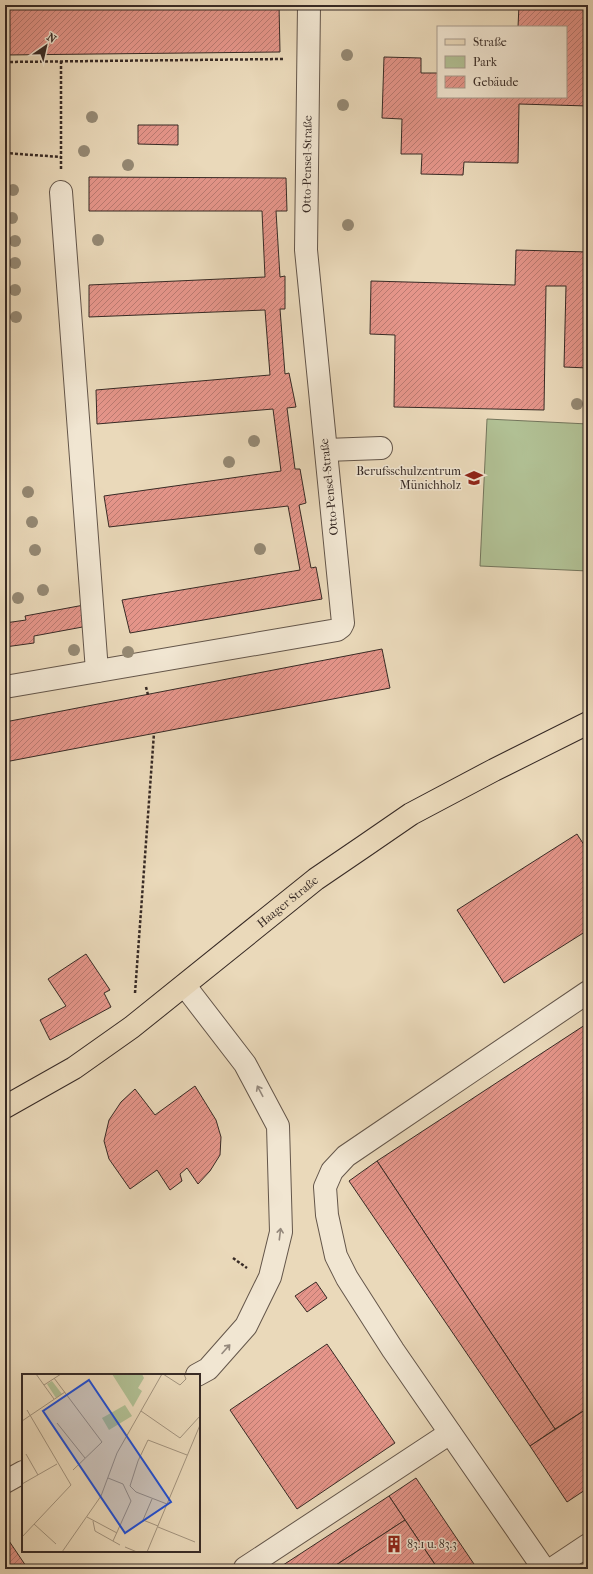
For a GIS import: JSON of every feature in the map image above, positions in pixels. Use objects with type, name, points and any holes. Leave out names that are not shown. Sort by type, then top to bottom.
[{"type":"main road","name":"Haager Straße","points":[[5,1107],[74,1068],[132,1028],[316,880],[412,814],[494,770],[588,723]]},
{"type":"street","name":"Otto-Pensel-Straße","points":[[5,687],[337,630],[343,623],[306,250],[309,5]]},
{"type":"street","points":[[61,192],[96,671]]},
{"type":"street","points":[[326,450],[381,448]]},
{"type":"street","points":[[184,986],[245,1064],[278,1126],[281,1232],[270,1278],[246,1326],[208,1369],[199,1374]]},
{"type":"street","points":[[544,1569],[393,1350],[347,1278],[336,1256],[327,1215],[325,1187],[332,1171],[346,1156],[588,992]]},
{"type":"street","points":[[246,1569],[450,1433]]},
{"type":"street","points":[[5,1482],[22,1473]]},
{"type":"street","points":[[552,1569],[588,1545]]},
{"type":"path","points":[[5,62],[308,59]]},
{"type":"path","points":[[61,61],[61,192]]},
{"type":"path","points":[[5,153],[61,157]]},
{"type":"path","points":[[132,1028],[154,733]]},
{"type":"path","points":[[233,1258],[251,1271]]},
{"type":"green space","points":[[487,419],[588,424],[588,571],[480,566]]},
{"type":"building","points":[[5,5],[279,5],[280,52],[5,55]]},
{"type":"building","points":[[519,5],[588,5],[588,106],[519,104],[518,163],[464,162],[463,175],[421,174],[422,154],[401,154],[402,119],[382,118],[384,57],[421,58],[421,73],[437,73],[437,98],[567,98],[567,26],[518,26]]},
{"type":"building","points":[[138,125],[178,125],[178,145],[138,144]]},
{"type":"building","points":[[89,177],[286,178],[287,211],[276,211],[280,277],[285,276],[285,309],[280,309],[285,374],[289,373],[296,407],[287,408],[295,469],[300,469],[306,503],[299,505],[311,568],[316,567],[322,599],[130,633],[122,600],[300,570],[288,506],[109,527],[104,496],[281,471],[273,409],[97,424],[96,390],[270,375],[265,310],[89,317],[89,285],[265,277],[262,211],[89,211]]},
{"type":"building","points":[[516,250],[588,252],[588,368],[564,367],[566,286],[546,286],[544,410],[394,407],[395,335],[370,334],[371,281],[515,285]]},
{"type":"building","points":[[84,605],[88,626],[34,636],[34,643],[5,647],[5,623],[26,620],[25,616]]},
{"type":"building","points":[[382,649],[390,688],[5,762],[5,722]]},
{"type":"building","points":[[577,834],[588,851],[588,930],[504,983],[457,910]]},
{"type":"building","points":[[86,954],[110,990],[104,993],[111,1007],[50,1040],[40,1020],[66,1006],[48,979]]},
{"type":"building","points":[[588,1023],[588,1408],[555,1429],[377,1161]]},
{"type":"building","points":[[195,1086],[216,1120],[221,1137],[220,1155],[210,1171],[198,1184],[187,1168],[180,1174],[182,1181],[170,1190],[157,1170],[130,1189],[109,1159],[104,1141],[109,1120],[121,1102],[135,1089],[155,1115]]},
{"type":"building","points":[[377,1161],[555,1429],[530,1446],[349,1181]]},
{"type":"building","points":[[316,1282],[327,1298],[307,1312],[295,1296]]},
{"type":"building","points":[[327,1344],[395,1443],[297,1509],[230,1410]]},
{"type":"building","points":[[588,1408],[588,1488],[567,1502],[530,1446]]},
{"type":"building","points":[[416,1478],[476,1567],[473,1569],[438,1569],[389,1496]]},
{"type":"building","points":[[389,1496],[405,1520],[330,1569],[277,1569]]},
{"type":"building","name":"83.1 u. 83.3","points":[[405,1520],[438,1569],[330,1569]]},
{"type":"building","points":[[5,1535],[28,1569],[5,1569]]},
{"type":"place","name":"Berufsschulzentrum Münichholz","points":[[474,478]]},
{"type":"place","name":"83.1 u. 83.3","points":[[394,1544]]}]
